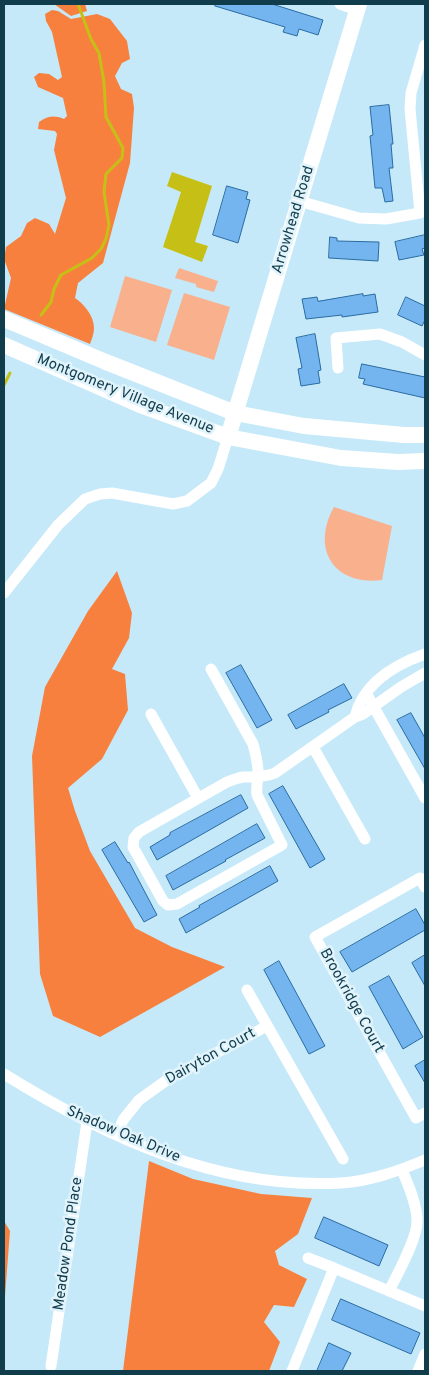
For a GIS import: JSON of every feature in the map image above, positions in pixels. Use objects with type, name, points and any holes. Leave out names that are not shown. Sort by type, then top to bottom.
[{"type":"main road","name":"Arrowhead Road","points":[[228,437],[358,7]]},
{"type":"main road","name":"Montgomery Village Avenue","points":[[4,319],[235,413],[304,426],[404,435],[425,435]]},
{"type":"main road","name":"Montgomery Village Avenue","points":[[4,345],[140,405],[228,437],[341,458],[398,462],[425,461]]},
{"type":"street","points":[[340,4],[358,7]]},
{"type":"street","points":[[299,201],[364,219],[386,219],[422,213],[420,168],[410,110],[411,93],[425,45]]},
{"type":"street","points":[[338,368],[336,338],[380,334],[402,342],[425,355]]},
{"type":"street","points":[[4,593],[58,524],[85,499],[100,494],[112,493],[173,504],[187,500],[211,484],[228,437]]},
{"type":"street","points":[[355,717],[356,710],[376,681],[396,666],[425,654]]},
{"type":"street","points":[[211,669],[253,744],[257,757],[258,778],[256,786],[257,795],[282,845],[177,904],[168,905],[163,901],[133,847],[134,838],[139,832],[227,782],[239,777],[258,778],[275,773],[355,717],[363,714],[401,687],[425,673]]},
{"type":"street","points":[[366,693],[425,798]]},
{"type":"street","points":[[151,714],[198,798]]},
{"type":"street","points":[[313,747],[365,839]]},
{"type":"street","name":"Brookridge Court","points":[[425,888],[420,878],[315,937],[416,1118],[425,1113]]},
{"type":"street","points":[[247,990],[267,1026]]},
{"type":"street","name":"Dairyton Court","points":[[117,1135],[123,1120],[139,1100],[171,1077],[267,1026],[343,1159]]},
{"type":"street","name":"Shadow Oak Drive","points":[[4,1074],[42,1098],[87,1122],[178,1160],[226,1173],[261,1180],[298,1183],[342,1183],[376,1178],[425,1160]]},
{"type":"street","name":"Meadow Pond Place","points":[[51,1366],[87,1122]]},
{"type":"street","points":[[389,1291],[413,1240],[417,1223],[411,1190],[402,1170]]},
{"type":"street","points":[[308,1258],[425,1306]]},
{"type":"street","points":[[292,1371],[334,1268]]},
{"type":"street","points":[[418,1371],[425,1354]]},
{"type":"shaded area","points":[[54,4],[85,4],[87,11],[71,16]]},
{"type":"shaded area","points":[[52,10],[58,11],[71,19],[97,14],[110,19],[127,41],[130,59],[122,63],[115,76],[121,89],[132,94],[134,108],[130,163],[103,263],[78,283],[75,298],[85,307],[94,324],[90,344],[4,309],[11,278],[4,259],[6,247],[21,236],[27,223],[35,218],[49,224],[55,234],[66,198],[54,150],[57,134],[55,131],[38,129],[39,122],[45,118],[57,117],[64,119],[67,116],[63,98],[38,87],[34,77],[39,73],[49,74],[58,80],[62,77],[52,32],[46,21],[45,14]]},
{"type":"shaded area","points":[[172,172],[212,186],[195,242],[208,246],[202,262],[163,247],[181,192],[167,186]]},
{"type":"shaded area","points":[[179,268],[218,281],[214,292],[175,278]]},
{"type":"shaded area","points":[[125,276],[172,290],[156,342],[110,327]]},
{"type":"shaded area","points":[[184,293],[230,307],[214,360],[167,345]]},
{"type":"shaded area","points":[[334,507],[392,526],[382,580],[365,580],[351,577],[339,570],[331,561],[326,550],[325,537],[327,522]]},
{"type":"shaded area","points":[[117,571],[132,613],[129,638],[112,669],[125,674],[128,710],[102,759],[68,788],[90,851],[135,928],[172,947],[225,967],[100,1037],[53,1016],[40,974],[32,756],[45,687],[88,611]]},
{"type":"shaded area","points":[[149,1161],[193,1179],[261,1194],[312,1198],[298,1234],[275,1251],[279,1265],[307,1279],[294,1307],[274,1305],[264,1322],[280,1342],[269,1371],[123,1371]]},
{"type":"shaded area","points":[[4,1221],[10,1231],[4,1309]]},
{"type":"building","points":[[216,4],[272,4],[323,20],[318,35],[299,29],[297,36],[283,32],[285,27],[215,6]]},
{"type":"building","points":[[389,105],[393,144],[391,144],[393,168],[389,168],[393,201],[385,202],[382,188],[375,188],[370,136],[373,135],[370,107]]},
{"type":"building","points":[[227,186],[248,192],[246,199],[250,200],[238,243],[213,235]]},
{"type":"building","points":[[425,235],[425,248],[422,249],[424,255],[399,260],[395,242]]},
{"type":"building","points":[[330,237],[337,238],[337,241],[379,242],[378,261],[329,258]]},
{"type":"building","points":[[363,294],[363,296],[375,294],[378,312],[306,319],[302,299],[317,297],[318,301]]},
{"type":"building","points":[[406,297],[425,306],[425,320],[422,326],[398,315]]},
{"type":"building","points":[[315,334],[321,370],[318,371],[320,383],[301,386],[298,369],[302,368],[296,338]]},
{"type":"building","points":[[362,364],[425,377],[425,398],[363,384],[365,379],[359,378]]},
{"type":"building","points":[[241,665],[272,720],[257,728],[226,673]]},
{"type":"building","points":[[344,684],[352,698],[296,729],[288,715]]},
{"type":"building","points":[[411,713],[425,738],[425,769],[397,720]]},
{"type":"building","points":[[283,786],[325,859],[310,868],[269,794]]},
{"type":"building","points":[[241,795],[248,808],[157,860],[150,847],[170,835],[170,833]]},
{"type":"building","points":[[257,824],[265,838],[173,890],[166,876]]},
{"type":"building","points":[[115,842],[129,862],[157,915],[144,922],[102,850]]},
{"type":"building","points":[[270,866],[278,881],[186,933],[179,919]]},
{"type":"building","points":[[416,909],[425,925],[425,930],[352,972],[340,952]]},
{"type":"building","points":[[425,955],[425,986],[412,963]]},
{"type":"building","points":[[279,961],[325,1046],[309,1054],[264,970]]},
{"type":"building","points":[[389,976],[423,1037],[403,1049],[369,987]]},
{"type":"building","points":[[425,1060],[425,1083],[415,1066]]},
{"type":"building","points":[[324,1217],[388,1245],[379,1266],[315,1238]]},
{"type":"building","points":[[341,1299],[420,1333],[411,1354],[332,1320]]},
{"type":"building","points":[[329,1343],[351,1353],[342,1371],[317,1371]]},
{"type":"waterway","points":[[41,315],[51,302],[54,289],[61,275],[92,258],[101,249],[106,239],[109,225],[104,192],[106,174],[122,158],[123,148],[106,117],[104,82],[99,53],[91,39],[78,4]]},
{"type":"waterway","points":[[4,385],[10,373]]}]
